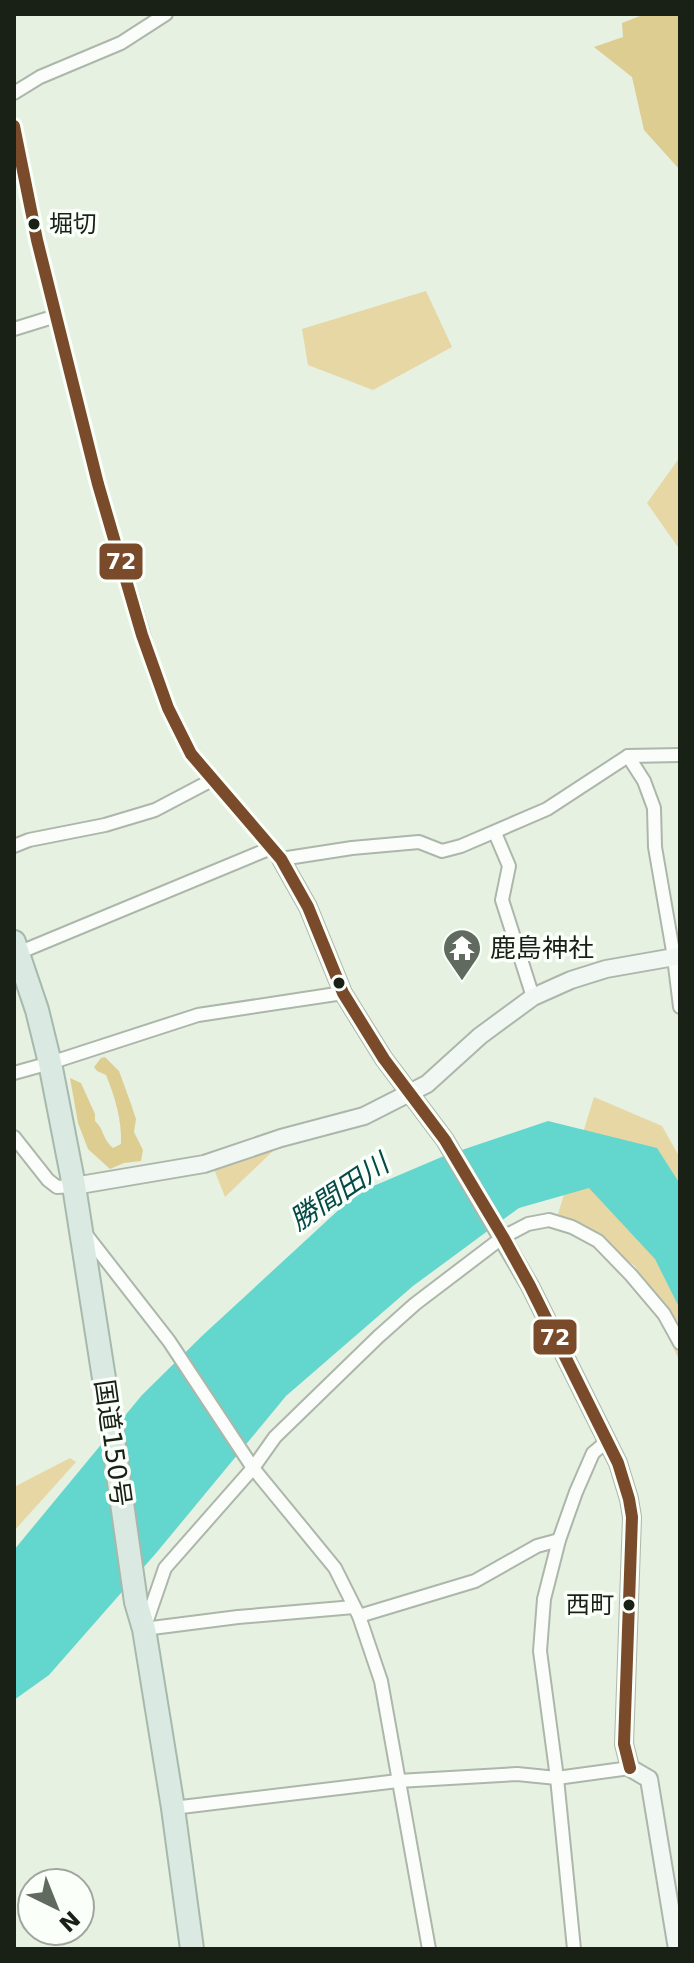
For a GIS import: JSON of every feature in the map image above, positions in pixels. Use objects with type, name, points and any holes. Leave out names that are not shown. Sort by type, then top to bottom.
[{"type":"highway","name":"国道150号","points":[[16,948],[37,1010],[50,1063],[74,1186],[136,1602],[144,1629],[173,1808],[192,1949]]},
{"type":"street","points":[[14,93],[40,77],[121,43],[166,14]]},
{"type":"street","points":[[15,136],[37,240],[98,484],[168,708],[191,754],[276,854],[308,907],[343,993],[384,1059],[449,1147],[501,1235],[530,1286],[618,1463],[632,1517],[624,1744],[630,1768]]},
{"type":"street","points":[[14,329],[56,316]]},
{"type":"street","points":[[16,948],[276,854],[419,842],[442,851],[461,846],[547,809],[628,756],[680,755]]},
{"type":"street","points":[[628,756],[644,781],[654,808],[655,847],[677,956],[680,1007]]},
{"type":"street","points":[[14,846],[155,810],[212,780]]},
{"type":"street","points":[[495,833],[509,866],[502,900],[533,997]]},
{"type":"street","points":[[14,1137],[57,1187],[204,1164],[281,1138],[364,1116],[410,1093],[427,1084],[480,1036],[533,997],[571,980],[606,969],[677,956]]},
{"type":"street","points":[[14,1073],[198,1015],[343,993]]},
{"type":"street","points":[[559,1540],[537,1546],[475,1581],[356,1611],[238,1617],[144,1629],[165,1568],[250,1462],[378,1337],[501,1235],[528,1224],[549,1220],[572,1227],[598,1241],[664,1314],[680,1343]]},
{"type":"street","points":[[80,1226],[169,1341],[250,1462],[335,1568],[356,1611],[381,1681],[429,1949]]},
{"type":"street","points":[[574,1949],[557,1778],[540,1651],[544,1599],[559,1540],[593,1453],[606,1442]]},
{"type":"street","points":[[173,1808],[398,1781],[517,1774],[557,1778],[630,1768],[649,1779],[677,1949]]},
{"type":"shaded area","points":[[645,14],[680,14],[680,170],[644,130],[632,77],[594,47],[623,37],[622,23]]},
{"type":"shaded area","points":[[426,291],[452,347],[373,390],[308,365],[302,329]]},
{"type":"shaded area","points":[[680,457],[680,550],[647,503]]},
{"type":"shaded area","points":[[105,1057],[119,1071],[136,1119],[134,1132],[143,1150],[141,1161],[110,1169],[88,1149],[78,1123],[70,1078],[81,1083],[95,1114],[95,1121],[109,1144],[113,1148],[121,1144],[119,1117],[112,1092],[106,1075],[94,1067]]},
{"type":"shaded area","points":[[594,1097],[662,1126],[680,1158],[680,1362],[635,1266],[558,1214]]},
{"type":"shaded area","points":[[274,1150],[225,1197],[214,1169]]},
{"type":"shaded area","points":[[70,1458],[76,1462],[14,1531],[14,1487]]},
{"type":"water","points":[[548,1121],[657,1148],[680,1184],[680,1309],[655,1259],[589,1188],[519,1208],[413,1286],[286,1396],[157,1552],[49,1675],[14,1700],[14,1550],[142,1395],[357,1193],[444,1156]]},
{"type":"transit line","name":"72","points":[[14,126],[37,240],[98,484],[142,635],[168,708],[191,754],[281,859],[308,907],[343,993],[384,1059],[445,1140],[503,1237],[618,1463],[632,1517],[624,1744],[630,1768]]},
{"type":"place","name":"堀切","points":[[34,224]]},
{"type":"place","name":"鹿島神社","points":[[462,982]]},
{"type":"place","name":"西町","points":[[629,1605]]},
{"type":"water label","name":"勝間田川","points":[[339,1192]]}]
